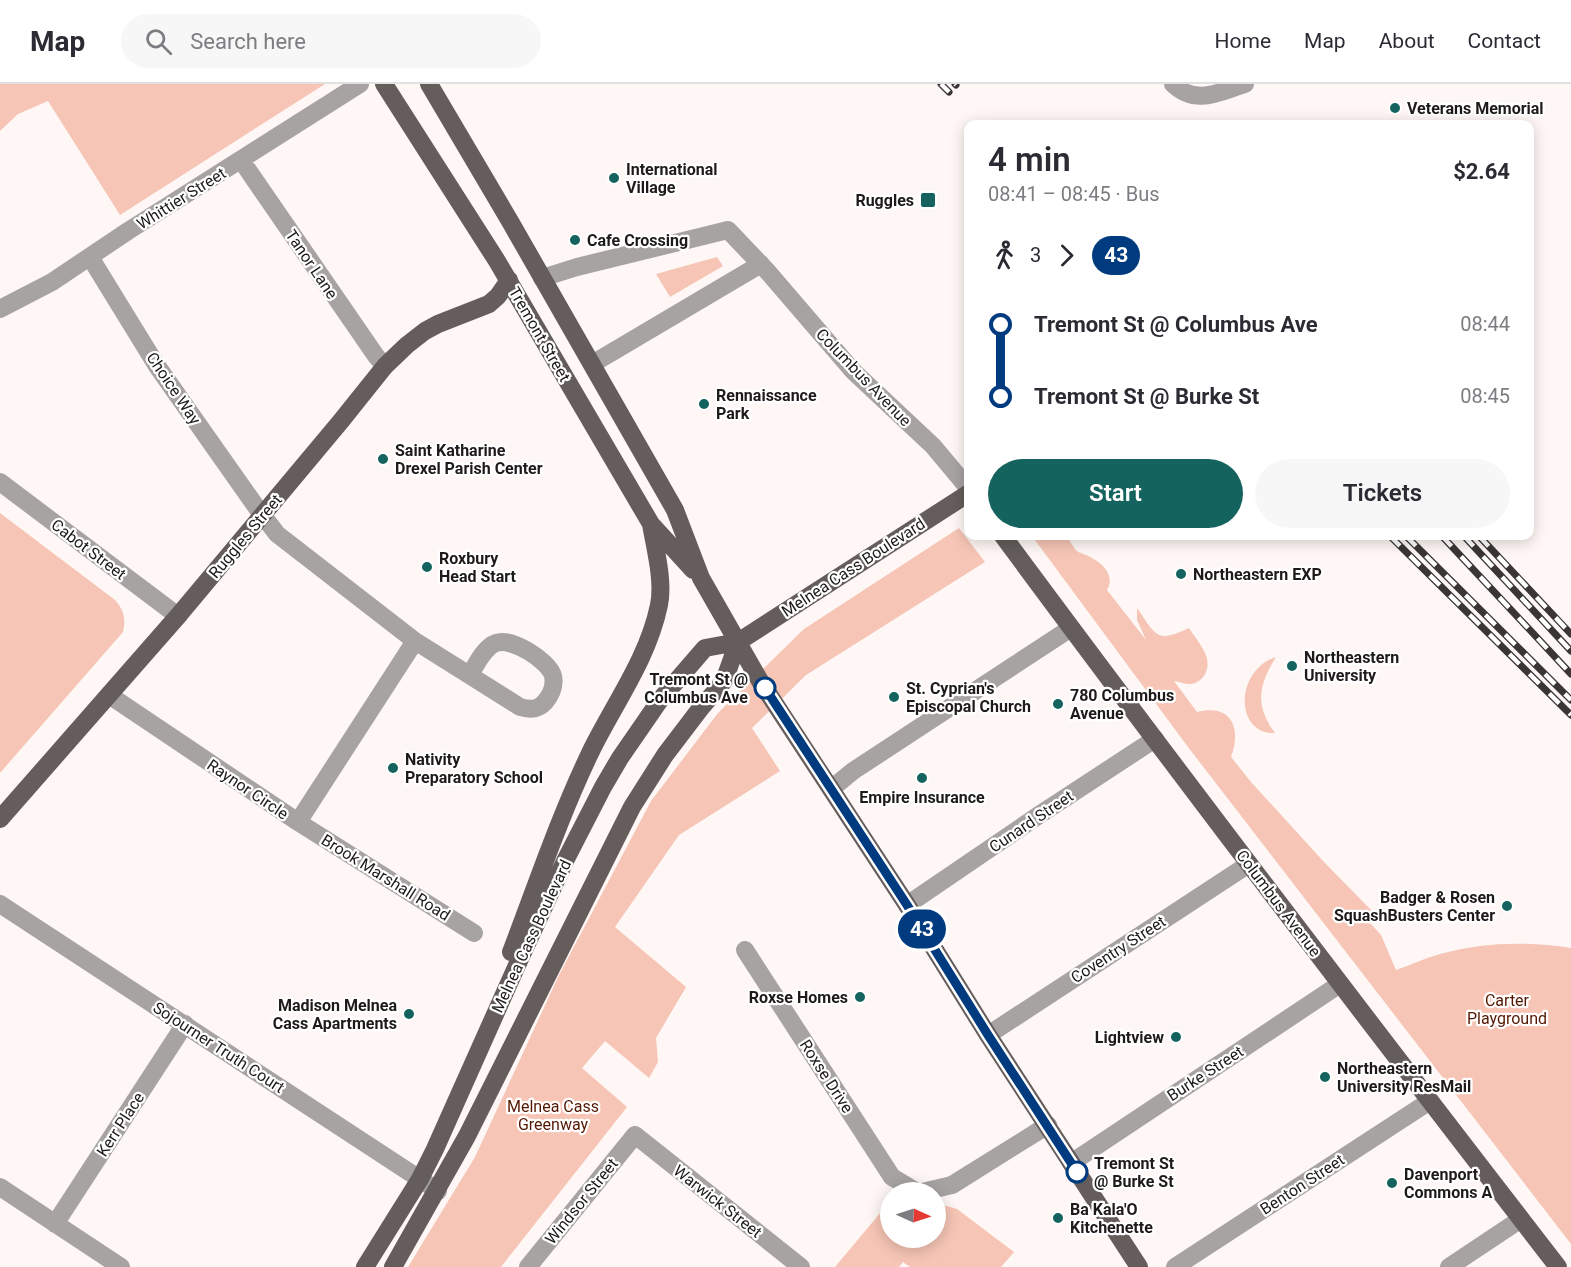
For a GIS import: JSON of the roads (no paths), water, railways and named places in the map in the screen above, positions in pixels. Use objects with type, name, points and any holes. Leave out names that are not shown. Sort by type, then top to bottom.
[{"type":"main road","name":"Tremont Street","points":[[384,84],[509,280],[651,524],[701,578]]},
{"type":"main road","name":"Tremont Street","points":[[429,84],[675,510],[701,578],[760,681],[1139,1267]]},
{"type":"main road","name":"Ruggles Street","points":[[0,819],[178,616],[385,366],[425,331],[489,304],[509,280]]},
{"type":"main road","name":"Melnea Cass Boulevard","points":[[365,1267],[420,1179],[575,842],[620,758],[660,700],[705,648],[738,642],[964,494]]},
{"type":"main road","points":[[483,1042],[491,1004],[562,818],[593,748],[647,646],[661,595],[651,524]]},
{"type":"main road","name":"Columbus Avenue","points":[[1007,540],[1249,864],[1558,1267]]},
{"type":"main road","name":"Melnea Cass Boulevard","points":[[393,1267],[438,1191],[485,1101],[632,807],[665,755],[724,681],[738,642]]},
{"type":"street","name":"Whittier Street","points":[[0,309],[52,282],[360,84]]},
{"type":"street","points":[[1173,84],[1184,93],[1199,97],[1237,85]]},
{"type":"street","name":"Tanor Lane","points":[[241,160],[385,366]]},
{"type":"street","name":"Columbus Avenue","points":[[542,278],[577,267],[728,230],[761,264],[853,371],[933,447],[964,485]]},
{"type":"street","name":"Choice Way","points":[[90,257],[157,366],[263,515]]},
{"type":"street","points":[[592,364],[761,264]]},
{"type":"street","name":"Cabot Street","points":[[0,482],[178,616]]},
{"type":"street","points":[[263,515],[278,534],[415,640],[520,707],[530,710],[541,707],[550,696],[554,685],[552,674],[546,665],[516,644],[506,642],[496,643],[487,649],[470,675]]},
{"type":"street","points":[[831,789],[853,771],[1071,628]]},
{"type":"street","name":"Raynor Circle","points":[[109,695],[298,822],[415,640]]},
{"type":"street","name":"Cunard Street","points":[[907,905],[1155,739]]},
{"type":"street","name":"Brook Marshall Road","points":[[298,822],[474,933]]},
{"type":"street","name":"Coventry Street","points":[[988,1035],[1249,864]]},
{"type":"street","name":"Sojourner Truth Court","points":[[0,904],[438,1191]]},
{"type":"street","name":"Roxse Drive","points":[[745,950],[892,1177],[901,1182]]},
{"type":"street","name":"Burke Street","points":[[1071,1163],[1340,984]]},
{"type":"street","name":"Kerr Place","points":[[55,1224],[184,1024]]},
{"type":"street","name":"Benton Street","points":[[1175,1267],[1430,1101]]},
{"type":"street","name":"Roxse Drive","points":[[946,1186],[1047,1125]]},
{"type":"street","name":"Warwick Street","points":[[635,1134],[796,1266]]},
{"type":"street","name":"Windsor Street","points":[[528,1267],[635,1134]]},
{"type":"street","points":[[0,1187],[121,1267]]},
{"type":"street","points":[[1449,1267],[1521,1219]]},
{"type":"railway","points":[[941,84],[949,92]]},
{"type":"railway","points":[[1394,540],[1571,715]]},
{"type":"railway","points":[[1410,540],[1571,700]]},
{"type":"railway","points":[[1446,540],[1571,674]]},
{"type":"railway","points":[[1468,540],[1571,651]]},
{"type":"railway","points":[[1483,540],[1571,634]]},
{"type":"place","name":"Veterans Memorial","points":[[1395,108]]},
{"type":"place","name":"International Village","points":[[614,178]]},
{"type":"place","name":"Ruggles","points":[[928,200]]},
{"type":"place","name":"Cafe Crossing","points":[[575,240]]},
{"type":"place","name":"Rennaissance Park","points":[[704,404]]},
{"type":"place","name":"Saint Katharine Drexel Parish Center","points":[[383,459]]},
{"type":"place","name":"Roxbury Head Start","points":[[427,567]]},
{"type":"place","name":"Northeastern EXP","points":[[1181,574]]},
{"type":"place","name":"Northeastern University","points":[[1292,666]]},
{"type":"place","name":"Tremont St @ Columbus Ave","points":[[765,688]]},
{"type":"place","name":"St. Cyprian's Episcopal Church","points":[[894,697]]},
{"type":"place","name":"780 Columbus Avenue","points":[[1058,704]]},
{"type":"place","name":"Nativity Preparatory School","points":[[393,768]]},
{"type":"place","name":"Empire Insurance","points":[[922,778]]},
{"type":"place","name":"Badger & Rosen SquashBusters Center","points":[[1507,906]]},
{"type":"place","name":"Roxse Homes","points":[[860,997]]},
{"type":"place","name":"Madison Melnea Cass Apartments","points":[[409,1014]]},
{"type":"place","name":"Lightview","points":[[1176,1037]]},
{"type":"place","name":"Northeastern University ResMail","points":[[1325,1077]]},
{"type":"place","name":"Tremont St @ Burke St","points":[[1077,1172]]},
{"type":"place","name":"Davenport Commons A","points":[[1392,1183]]},
{"type":"place","name":"Ba Kala'O Kitchenette","points":[[1058,1218]]},
{"type":"park label","name":"Carter Playground","points":[[1507,1009]]},
{"type":"park label","name":"Melnea Cass Greenway","points":[[553,1115]]}]
